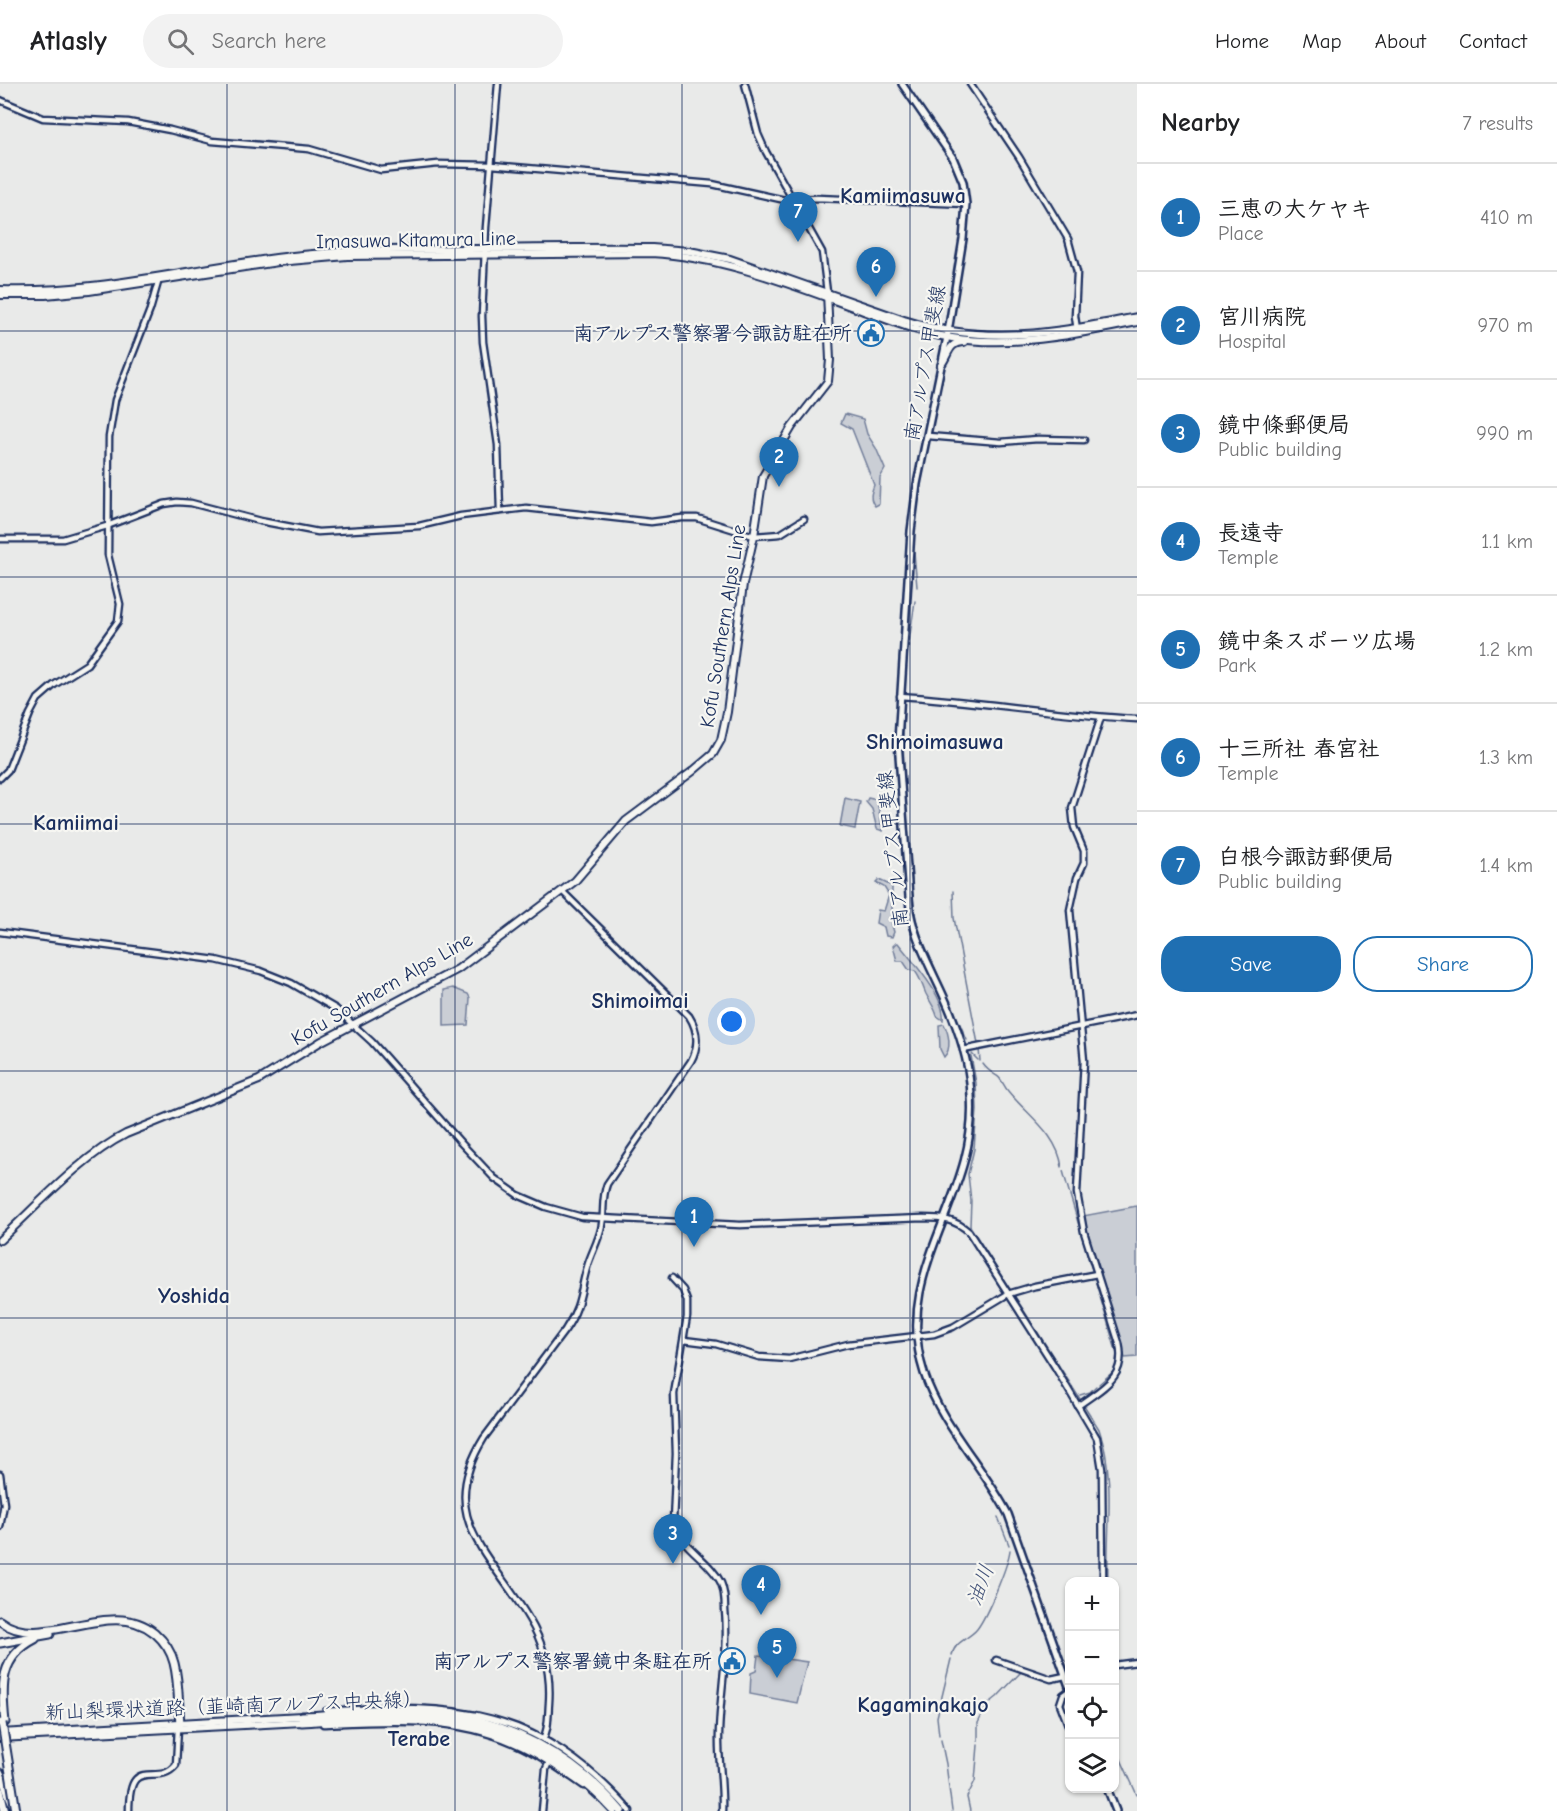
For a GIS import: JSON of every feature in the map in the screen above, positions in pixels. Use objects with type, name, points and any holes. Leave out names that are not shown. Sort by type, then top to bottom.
[{"type":"highway","points":[[0,1621],[16,1629],[48,1632]]},
{"type":"highway","points":[[0,1641],[120,1623],[135,1626],[150,1633],[166,1650],[172,1666],[178,1725]]},
{"type":"highway","points":[[15,1809],[4,1722],[3,1684],[7,1662],[19,1648],[48,1632]]},
{"type":"highway","points":[[0,1710],[4,1722]]},
{"type":"highway","name":"新山梨環状道路（韮崎南アルプス中央線）","points":[[302,1719],[418,1712],[452,1715],[483,1722],[517,1734],[566,1761],[595,1784],[621,1811]]},
{"type":"highway","name":"新山梨環状道路（韮崎南アルプス中央線）","points":[[302,1719],[408,1717],[450,1720],[474,1726],[515,1739],[546,1755],[578,1776],[611,1811]]},
{"type":"highway","points":[[0,1735],[15,1809]]},
{"type":"highway","points":[[0,1773],[15,1809]]},
{"type":"highway","points":[[0,1791],[5,1811]]},
{"type":"main road","name":"南アルプス甲斐線","points":[[902,84],[953,158],[963,182],[966,204],[963,239],[947,334],[917,484],[911,531],[900,696],[899,762],[910,911],[917,938],[953,1017],[963,1050],[971,1094],[970,1141],[961,1176],[921,1284],[917,1310],[917,1337],[924,1374],[939,1407],[994,1488],[1008,1514],[1065,1676]]},
{"type":"main road","name":"Imasuwa Kitamura Line","points":[[0,295],[68,293],[325,252],[652,248],[680,250],[730,259],[828,295]]},
{"type":"main road","name":"Imasuwa Kitamura Line","points":[[0,290],[67,288],[159,278]]},
{"type":"main road","points":[[828,295],[947,334],[995,341]]},
{"type":"main road","name":"Kofu Southern Alps Line","points":[[0,1240],[86,1160],[108,1144],[126,1134],[251,1084],[320,1042],[458,969],[562,891],[583,873],[626,821],[704,763],[716,750],[723,734],[727,712],[743,584],[754,536],[763,476],[792,427],[828,381],[830,360],[828,295]]},
{"type":"main road","points":[[941,365],[949,349],[955,343],[1027,340],[1103,326],[1137,317]]},
{"type":"main road","points":[[1103,326],[1137,322]]},
{"type":"main road","points":[[947,334],[1017,336],[1077,331]]},
{"type":"main road","name":"新山梨環状道路（韮崎南アルプス中央線）","points":[[0,1735],[242,1719],[302,1719]]},
{"type":"main road","name":"新山梨環状道路（韮崎南アルプス中央線）","points":[[178,1725],[229,1726],[302,1719]]},
{"type":"main road","points":[[1109,1793],[1116,1811]]},
{"type":"street","points":[[498,84],[485,251],[482,330],[497,439],[501,487],[500,511]]},
{"type":"street","points":[[745,84],[758,134],[766,152],[822,252],[828,295]]},
{"type":"street","points":[[970,84],[1019,157],[1068,239],[1077,272],[1075,316],[1077,331]]},
{"type":"street","points":[[0,100],[44,118],[128,122],[212,141],[309,149],[381,170],[438,164],[492,165],[712,184],[785,200],[818,198],[966,204]]},
{"type":"street","points":[[0,778],[8,770],[38,699],[54,685],[87,664],[118,621],[120,604],[109,562],[107,526],[111,416],[115,400],[151,309],[159,278]]},
{"type":"street","points":[[928,436],[1001,441],[1084,440]]},
{"type":"street","points":[[0,539],[63,538],[107,526],[172,502],[191,503],[260,521],[318,532],[419,526],[461,516],[537,508],[651,522],[697,518],[754,536],[780,534],[804,519]]},
{"type":"street","points":[[900,696],[1137,719]]},
{"type":"street","points":[[1078,1406],[1111,1380],[1120,1368],[1121,1360],[1119,1343],[1081,1219],[1077,1193],[1084,1080],[1070,910],[1077,878],[1084,863],[1084,851],[1074,827],[1071,808],[1101,717]]},
{"type":"street","points":[[543,1739],[548,1723],[549,1690],[548,1669],[543,1651],[530,1619],[474,1538],[466,1510],[465,1487],[474,1456],[484,1438],[576,1313],[589,1262],[598,1239],[603,1218],[602,1202],[607,1184],[691,1061],[697,1045],[693,1022],[683,1010],[562,891]]},
{"type":"street","points":[[0,932],[216,960],[261,971],[291,983],[336,1009],[372,1042],[484,1168],[506,1187],[546,1207],[582,1217],[740,1224],[944,1218],[954,1221],[969,1232],[1093,1430],[1102,1469],[1103,1577]]},
{"type":"street","points":[[963,1050],[1137,1015]]},
{"type":"street","points":[[684,1340],[716,1344],[759,1357],[780,1359],[799,1357],[848,1344],[934,1334],[953,1327],[1008,1294],[1035,1286],[1097,1274]]},
{"type":"street","points":[[672,1278],[683,1290],[687,1301],[684,1340],[674,1394],[676,1453],[673,1517],[677,1532],[720,1581],[724,1599],[727,1645],[718,1733],[722,1811]]},
{"type":"street","points":[[0,1473],[4,1504],[0,1527]]},
{"type":"street","points":[[996,1660],[1051,1679],[1065,1676]]},
{"type":"street","points":[[1119,1664],[1137,1662]]},
{"type":"street","points":[[1065,1694],[1060,1707],[1065,1718]]},
{"type":"street","points":[[242,1719],[375,1708],[427,1708],[476,1714],[500,1720],[543,1739],[594,1774],[630,1811]]},
{"type":"street","points":[[229,1726],[381,1721],[432,1722],[462,1727],[512,1742],[549,1762],[584,1786],[611,1811]]},
{"type":"street","points":[[129,1811],[129,1793],[135,1780],[147,1774],[167,1772],[176,1765],[178,1725]]},
{"type":"street","points":[[542,1811],[546,1769],[549,1762]]},
{"type":"shaded area","points":[[845,414],[863,419],[867,434],[885,469],[880,478],[879,504],[875,506],[871,496],[874,485],[852,429],[841,423]]},
{"type":"shaded area","points":[[845,798],[860,802],[855,829],[840,826]]},
{"type":"shaded area","points":[[868,798],[877,800],[883,831],[877,829],[872,809],[866,802]]},
{"type":"shaded area","points":[[879,880],[892,886],[894,932],[892,937],[886,936],[884,927],[876,923],[878,910],[884,911],[889,895],[884,887],[876,883]]},
{"type":"shaded area","points":[[896,943],[934,990],[943,1011],[943,1020],[937,1016],[915,971],[909,970],[903,961],[897,961],[893,946]]},
{"type":"shaded area","points":[[453,988],[468,994],[470,998],[468,1025],[444,1026],[444,990]]},
{"type":"shaded area","points":[[944,1024],[949,1041],[947,1054],[944,1057],[940,1049],[939,1025]]},
{"type":"shaded area","points":[[1137,1206],[1137,1357],[1125,1358],[1083,1216]]},
{"type":"shaded area","points":[[758,1655],[807,1662],[797,1703],[750,1694],[751,1673],[756,1671]]},
{"type":"waterway","points":[[914,552],[917,587]]},
{"type":"waterway","points":[[905,692],[906,663],[915,601]]},
{"type":"waterway","points":[[904,699],[905,796]]},
{"type":"waterway","points":[[906,801],[912,883]]},
{"type":"waterway","points":[[912,889],[916,920],[923,941],[967,1040]]},
{"type":"waterway","points":[[953,891],[954,918],[978,1044]]},
{"type":"waterway","points":[[979,1049],[980,1061]]},
{"type":"waterway","points":[[972,1054],[978,1060]]},
{"type":"waterway","points":[[971,1056],[976,1083],[977,1110],[974,1149],[968,1174],[971,1201],[970,1226],[1011,1291]]},
{"type":"waterway","points":[[983,1064],[999,1077],[1008,1091],[1048,1135],[1059,1155],[1062,1167]]},
{"type":"waterway","points":[[1063,1171],[1091,1267]]},
{"type":"waterway","points":[[1096,1283],[1117,1354],[1115,1370],[1099,1384]]},
{"type":"waterway","points":[[1014,1295],[1099,1429],[1109,1485],[1108,1577]]},
{"type":"waterway","points":[[1080,1395],[1090,1392],[1096,1386]]},
{"type":"waterway","name":"油川","points":[[998,1517],[1009,1545]]},
{"type":"waterway","name":"油川","points":[[952,1655],[956,1646],[974,1632],[981,1623],[1001,1579],[1010,1550]]},
{"type":"waterway","name":"油川","points":[[939,1735],[937,1717],[951,1659]]},
{"type":"waterway","points":[[978,1741],[978,1723],[987,1705],[1021,1672]]},
{"type":"waterway","name":"油川","points":[[941,1740],[952,1811]]},
{"type":"waterway","points":[[970,1811],[967,1797],[975,1781],[978,1745]]},
{"type":"waterway","points":[[1119,1755],[1137,1795]]},
{"type":"waterway","points":[[1113,1793],[1120,1811]]},
{"type":"place","name":"白根今諏訪郵便局","points":[[798,242]]},
{"type":"place","name":"十三所社 春宮社","points":[[876,297]]},
{"type":"place","name":"南アルプス警察署今諏訪駐在所","points":[[871,333]]},
{"type":"place","name":"宮川病院","points":[[779,487]]},
{"type":"place","name":"三恵の大ケヤキ","points":[[694,1247]]},
{"type":"place","name":"鏡中條郵便局","points":[[673,1564]]},
{"type":"place","name":"長遠寺","points":[[761,1615]]},
{"type":"place","name":"南アルプス警察署鏡中条駐在所","points":[[732,1661]]},
{"type":"place","name":"鏡中条スポーツ広場","points":[[777,1678]]},
{"type":"district","name":"Kamiimasuwa","points":[[903,196]]},
{"type":"district","name":"Shimoimasuwa","points":[[935,742]]},
{"type":"district","name":"Kamiimai","points":[[76,823]]},
{"type":"district","name":"Shimoimai","points":[[640,1001]]},
{"type":"district","name":"Yoshida","points":[[194,1296]]},
{"type":"district","name":"Kagaminakajo","points":[[923,1705]]},
{"type":"district","name":"Terabe","points":[[419,1739]]}]
